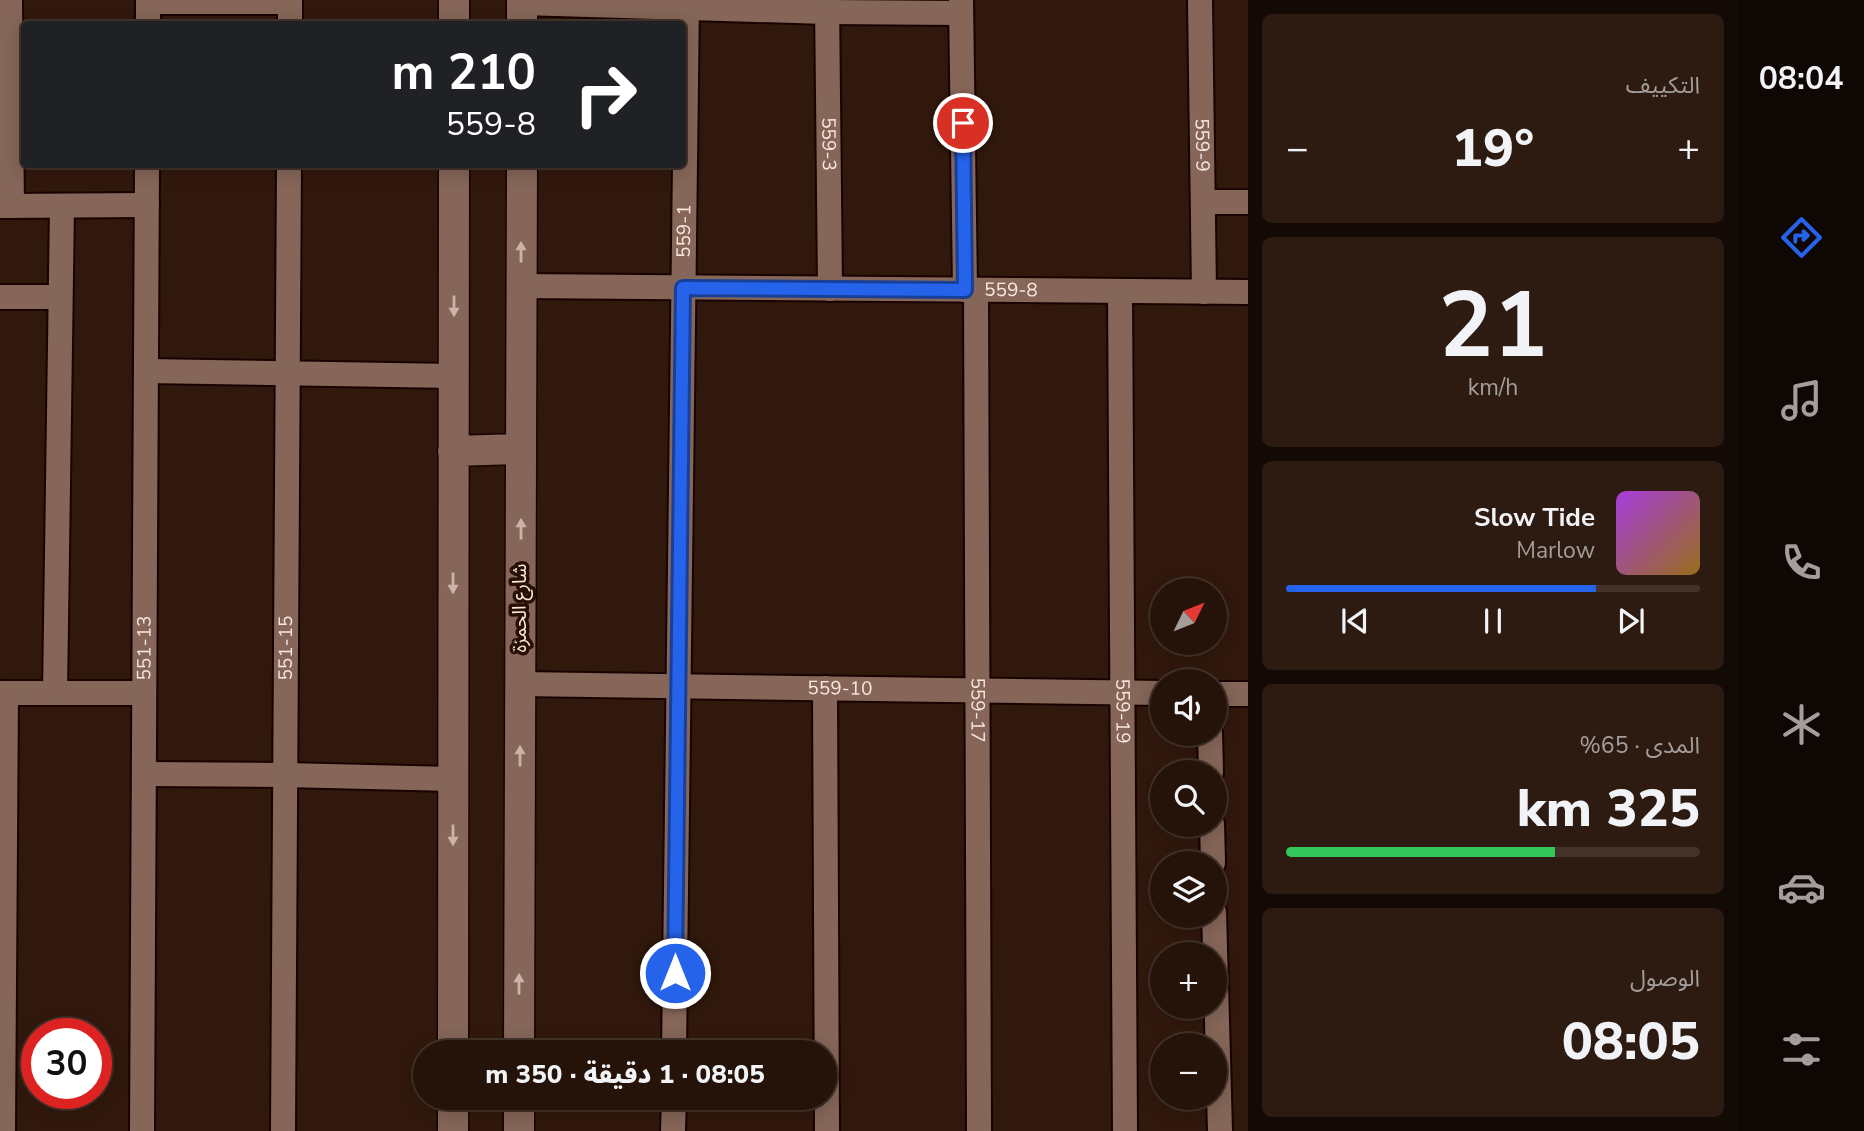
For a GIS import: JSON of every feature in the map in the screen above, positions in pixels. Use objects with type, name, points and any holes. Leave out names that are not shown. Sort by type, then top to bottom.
[{"type":"street","points":[[10,0],[6,206],[147,205]]},
{"type":"street","points":[[454,0],[454,21]]},
{"type":"street","name":"559-9","points":[[1200,0],[1204,292]]},
{"type":"street","points":[[522,9],[687,4],[961,6]]},
{"type":"street","name":"559-1","points":[[686,75],[687,4]]},
{"type":"street","name":"559-3","points":[[827,6],[830,289]]},
{"type":"street","name":"559-17","points":[[961,6],[971,290],[977,691],[979,1131]]},
{"type":"street","points":[[148,9],[290,9]]},
{"type":"street","name":"551-13","points":[[142,1131],[147,168]]},
{"type":"street","name":"551-15","points":[[284,1131],[289,168]]},
{"type":"street","points":[[453,1040],[454,168]]},
{"type":"street","name":"شارع الحمزة","points":[[519,1040],[522,168]]},
{"type":"street","name":"559-1","points":[[674,1040],[685,168]]},
{"type":"street","points":[[1203,202],[1248,202]]},
{"type":"street","points":[[55,693],[62,206]]},
{"type":"street","name":"559-8","points":[[521,286],[1248,292]]},
{"type":"street","name":"559-19","points":[[1120,291],[1125,1131]]},
{"type":"street","points":[[0,296],[60,297]]},
{"type":"street","points":[[146,371],[454,376]]},
{"type":"street","points":[[453,451],[521,449]]},
{"type":"street","name":"559-10","points":[[520,684],[1150,693]]},
{"type":"street","points":[[825,688],[827,1131]]},
{"type":"street","points":[[3,1131],[3,693],[144,693]]},
{"type":"street","points":[[1227,694],[1248,694]]},
{"type":"street","points":[[144,774],[453,779]]},
{"type":"street","points":[[1214,928],[1220,1131]]},
{"type":"street","points":[[453,1110],[453,1131]]},
{"type":"street","points":[[519,1110],[519,1131]]},
{"type":"street","points":[[673,1131],[674,1110]]},
{"type":"route","points":[[675,973],[683,288],[965,290],[963,123]]}]
